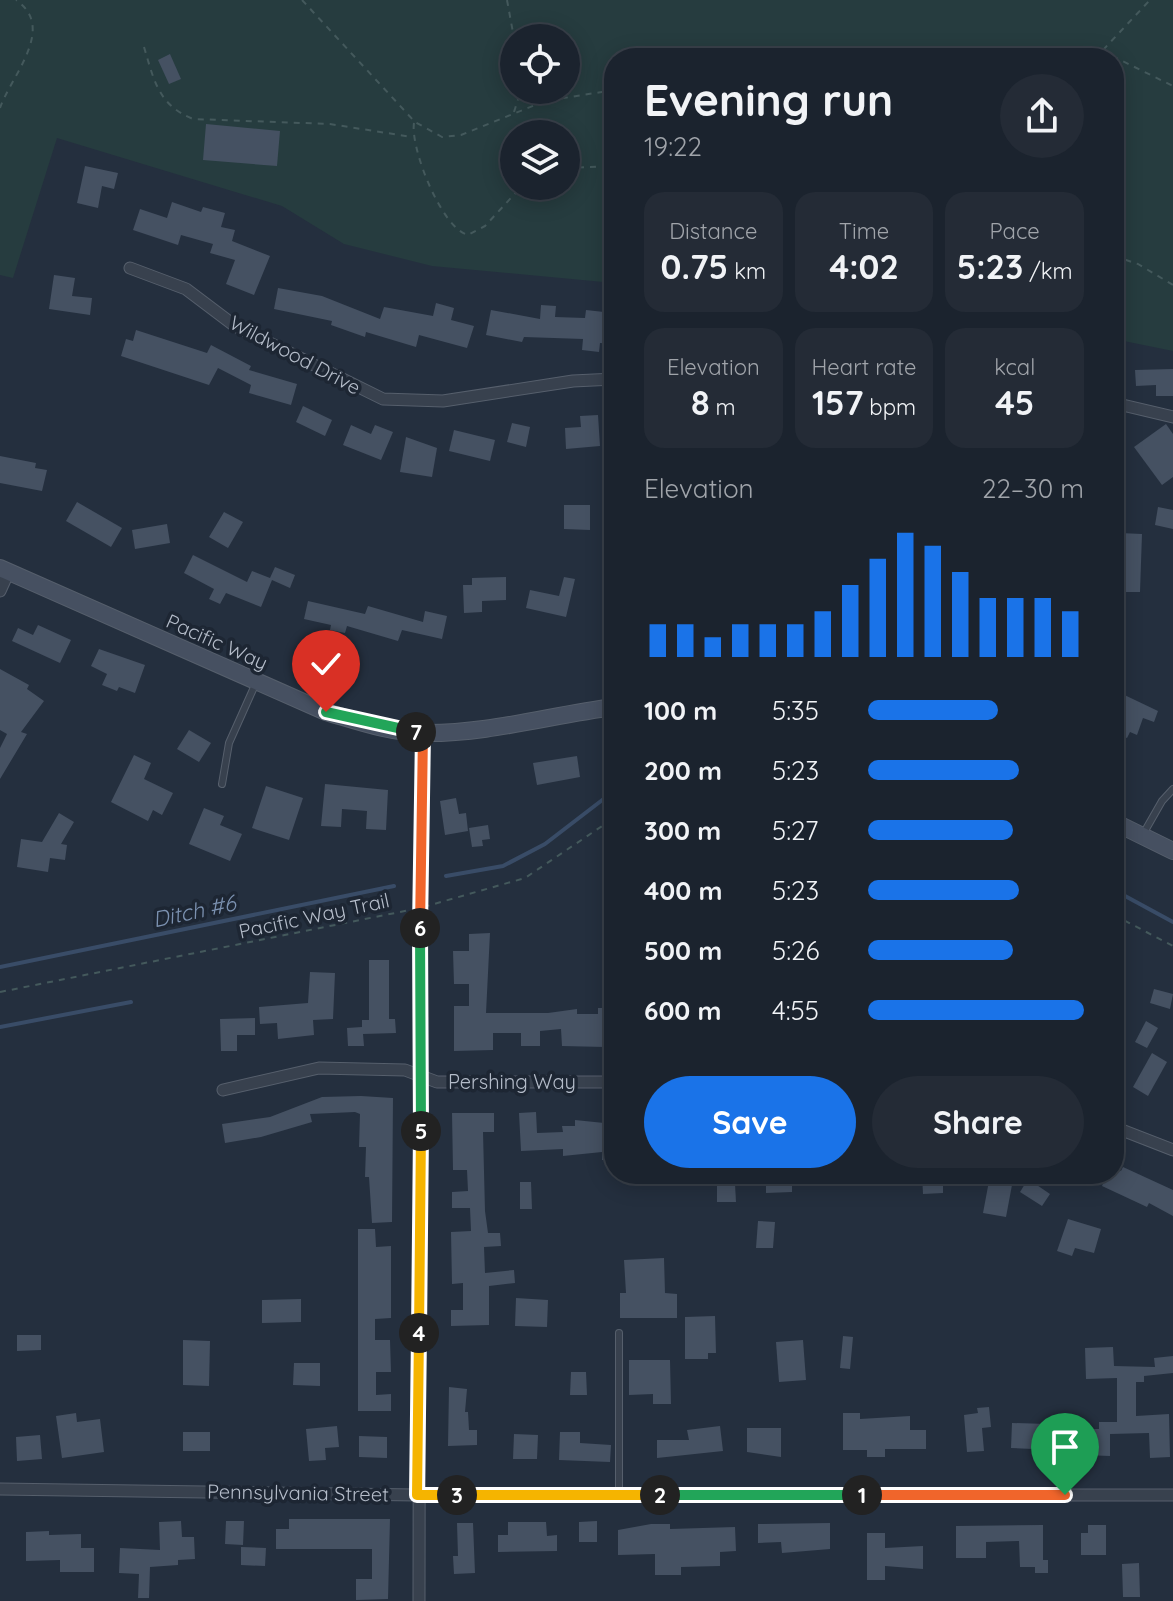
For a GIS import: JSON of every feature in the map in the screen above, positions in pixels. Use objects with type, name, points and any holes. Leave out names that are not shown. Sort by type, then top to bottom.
[{"type":"main road","name":"Pacific Way","points":[[4,570],[326,712],[392,729],[423,733],[514,725],[555,714],[604,708]]},
{"type":"main road","points":[[1124,827],[1173,851]]},
{"type":"street","name":"Wildwood Drive","points":[[130,268],[186,289],[235,326],[383,399],[443,401],[573,381],[604,379]]},
{"type":"street","points":[[1124,405],[1173,417]]},
{"type":"street","points":[[0,591],[4,570]]},
{"type":"street","points":[[419,1601],[420,933]]},
{"type":"street","name":"Pershing Way","points":[[223,1090],[319,1068],[405,1070],[437,1082],[604,1082]]},
{"type":"street","points":[[1124,1131],[1173,1150]]},
{"type":"street","name":"Pennsylvania Street","points":[[0,1489],[417,1495],[1173,1495]]},
{"type":"lane","points":[[222,784],[229,743],[257,681]]},
{"type":"lane","points":[[1142,836],[1162,801],[1173,789]]},
{"type":"lane","points":[[619,1333],[619,1495]]},
{"type":"path","points":[[0,108],[32,44],[30,17],[16,0]]},
{"type":"path","points":[[302,0],[415,122],[442,137],[461,135],[545,101],[604,92]]},
{"type":"path","points":[[507,0],[511,24]]},
{"type":"path","points":[[1105,48],[1150,0]]},
{"type":"path","points":[[144,47],[162,100],[193,119],[330,124],[412,137]]},
{"type":"path","points":[[1124,62],[1173,86]]},
{"type":"path","points":[[513,113],[516,104]]},
{"type":"path","points":[[415,122],[412,137],[443,214],[462,233],[468,235],[485,226],[509,200]]},
{"type":"path","points":[[580,167],[604,166]]},
{"type":"path","points":[[1124,259],[1173,285]]},
{"type":"path","points":[[420,933],[423,733]]},
{"type":"path","name":"Pacific Way Trail","points":[[0,992],[420,908],[525,878],[604,825]]},
{"type":"path","points":[[1124,920],[1173,946]]},
{"type":"green space","points":[[0,0],[1173,0],[1173,351],[1124,341],[1124,48],[604,48],[604,282],[432,266],[344,244],[282,206],[57,138],[13,278],[0,275]]},
{"type":"building","points":[[170,54],[181,79],[169,84],[158,60]]},
{"type":"building","points":[[206,124],[280,131],[277,166],[203,160]]},
{"type":"building","points":[[85,166],[118,173],[114,189],[102,186],[98,208],[77,203]]},
{"type":"building","points":[[172,202],[201,212],[203,207],[225,213],[221,227],[235,230],[232,241],[270,256],[254,295],[226,284],[235,260],[210,253],[213,244],[181,235],[178,245],[133,230],[140,209],[167,218]]},
{"type":"building","points":[[54,275],[75,278],[72,296],[92,298],[90,315],[49,309]]},
{"type":"building","points":[[278,288],[322,296],[380,319],[384,307],[433,316],[436,303],[454,308],[451,320],[474,326],[467,348],[419,335],[416,347],[366,332],[365,337],[331,325],[332,321],[274,309]]},
{"type":"building","points":[[541,305],[556,306],[555,317],[585,318],[586,310],[604,312],[604,343],[600,343],[599,352],[582,350],[583,339],[524,337],[522,342],[486,335],[491,310],[540,319]]},
{"type":"building","points":[[136,330],[207,353],[211,345],[251,366],[249,370],[297,384],[291,405],[249,393],[251,385],[218,368],[209,385],[121,356],[126,339],[133,341]]},
{"type":"building","points":[[1173,369],[1173,396],[1156,396],[1156,385],[1136,386],[1135,370]]},
{"type":"building","points":[[303,406],[332,420],[325,436],[296,422]]},
{"type":"building","points":[[598,415],[600,446],[566,449],[565,428],[581,427],[580,416]]},
{"type":"building","points":[[512,423],[530,427],[526,447],[507,442]]},
{"type":"building","points":[[1166,424],[1173,434],[1173,477],[1162,485],[1134,447]]},
{"type":"building","points":[[351,425],[371,434],[375,425],[393,432],[381,460],[343,445]]},
{"type":"building","points":[[454,430],[495,440],[490,461],[449,451]]},
{"type":"building","points":[[406,437],[437,448],[432,477],[400,472]]},
{"type":"building","points":[[0,456],[36,463],[35,468],[47,470],[42,491],[0,483]]},
{"type":"building","points":[[77,502],[122,528],[111,547],[66,521]]},
{"type":"building","points":[[564,505],[590,505],[590,530],[564,529]]},
{"type":"building","points":[[1158,507],[1173,510],[1173,529],[1155,525]]},
{"type":"building","points":[[224,512],[243,522],[228,548],[209,537]]},
{"type":"building","points":[[167,524],[170,543],[135,549],[132,530]]},
{"type":"building","points":[[1124,533],[1142,534],[1140,592],[1124,592]]},
{"type":"building","points":[[193,555],[247,582],[252,571],[270,578],[275,567],[295,575],[290,588],[272,580],[261,607],[226,593],[220,604],[209,599],[214,589],[184,573]]},
{"type":"building","points":[[506,577],[506,600],[482,601],[482,612],[464,613],[463,585],[472,585],[472,578]]},
{"type":"building","points":[[564,577],[575,579],[566,617],[526,608],[530,590],[559,596]]},
{"type":"building","points":[[308,601],[365,614],[368,606],[423,622],[425,611],[447,616],[442,639],[402,630],[398,641],[347,626],[345,633],[330,630],[331,625],[304,619]]},
{"type":"building","points":[[38,625],[71,640],[60,663],[12,641],[18,628],[33,635]]},
{"type":"building","points":[[99,649],[145,665],[135,693],[102,685],[107,674],[91,666]]},
{"type":"building","points":[[0,669],[29,685],[27,689],[44,701],[21,732],[27,734],[0,779],[0,748],[7,734],[0,730]]},
{"type":"building","points":[[1124,695],[1158,711],[1154,722],[1143,718],[1137,735],[1130,732],[1127,738],[1124,737]]},
{"type":"building","points":[[189,730],[211,743],[199,762],[177,749]]},
{"type":"building","points":[[134,755],[151,763],[144,779],[173,793],[162,815],[153,810],[148,821],[111,802]]},
{"type":"building","points":[[577,756],[580,777],[537,785],[533,763]]},
{"type":"building","points":[[325,784],[388,790],[386,830],[366,829],[367,811],[342,809],[341,827],[321,826]]},
{"type":"building","points":[[266,786],[303,798],[289,840],[252,828]]},
{"type":"building","points":[[456,798],[459,814],[466,813],[468,831],[445,835],[440,801]]},
{"type":"building","points":[[204,808],[224,816],[220,825],[242,834],[230,861],[189,844]]},
{"type":"building","points":[[59,813],[74,822],[61,844],[67,845],[65,860],[50,858],[48,872],[17,867],[21,839],[42,842]]},
{"type":"building","points":[[488,825],[490,839],[482,840],[483,846],[472,847],[469,828]]},
{"type":"building","points":[[490,933],[486,1013],[548,1013],[577,1009],[577,1014],[598,1014],[598,1008],[604,1008],[604,1047],[562,1046],[561,1029],[540,1031],[540,1046],[521,1046],[521,1033],[493,1033],[493,1050],[454,1051],[454,1006],[469,1006],[469,984],[454,984],[453,951],[469,951],[469,934]]},
{"type":"building","points":[[369,960],[389,960],[389,1019],[395,1019],[396,1033],[363,1034],[364,1046],[348,1046],[347,1028],[362,1027],[362,1020],[369,1020]]},
{"type":"building","points":[[310,972],[335,973],[333,1019],[313,1020],[314,1035],[278,1039],[277,1023],[260,1024],[259,1007],[308,1003]]},
{"type":"building","points":[[1154,989],[1173,994],[1170,1009],[1150,1003]]},
{"type":"building","points":[[255,1018],[255,1035],[237,1035],[237,1051],[221,1051],[220,1019]]},
{"type":"building","points":[[1146,1021],[1158,1028],[1147,1048],[1135,1042]]},
{"type":"building","points":[[1152,1053],[1167,1062],[1148,1096],[1133,1087]]},
{"type":"building","points":[[322,1097],[393,1098],[392,1222],[372,1223],[369,1177],[365,1177],[366,1147],[359,1147],[360,1114],[310,1114],[312,1122],[261,1137],[225,1143],[222,1124],[270,1117]]},
{"type":"building","points":[[536,1112],[537,1133],[563,1132],[562,1126],[575,1126],[575,1120],[604,1123],[604,1160],[602,1152],[563,1156],[563,1149],[521,1151],[519,1113]]},
{"type":"building","points":[[452,1113],[494,1113],[494,1132],[483,1132],[485,1211],[488,1233],[500,1233],[501,1246],[484,1247],[485,1273],[514,1270],[515,1283],[489,1286],[489,1325],[451,1326],[451,1310],[463,1310],[463,1283],[452,1284],[451,1232],[471,1231],[470,1208],[452,1208],[452,1192],[468,1191],[467,1170],[453,1170]]},
{"type":"building","points":[[1124,1167],[1173,1190],[1173,1216],[1149,1203],[1147,1207],[1102,1186],[1124,1184]]},
{"type":"building","points":[[520,1182],[531,1182],[532,1209],[520,1209]]},
{"type":"building","points":[[735,1184],[736,1202],[717,1202],[717,1185]]},
{"type":"building","points":[[766,1184],[792,1184],[792,1192],[766,1193]]},
{"type":"building","points":[[922,1184],[943,1184],[943,1193],[923,1194]]},
{"type":"building","points":[[988,1184],[1012,1185],[1006,1217],[983,1213]]},
{"type":"building","points":[[1025,1184],[1035,1184],[1050,1194],[1042,1206],[1020,1192]]},
{"type":"building","points":[[1068,1219],[1101,1229],[1094,1253],[1075,1248],[1072,1256],[1057,1251]]},
{"type":"building","points":[[758,1221],[775,1222],[773,1248],[756,1248]]},
{"type":"building","points":[[358,1229],[375,1229],[376,1247],[391,1246],[391,1318],[375,1319],[375,1340],[390,1340],[391,1372],[376,1372],[376,1395],[391,1394],[391,1411],[358,1411]]},
{"type":"building","points":[[664,1258],[665,1293],[677,1294],[677,1318],[620,1318],[620,1293],[626,1293],[624,1260]]},
{"type":"building","points":[[516,1298],[548,1300],[547,1327],[515,1326]]},
{"type":"building","points":[[301,1299],[301,1322],[262,1323],[262,1300]]},
{"type":"building","points":[[715,1316],[716,1353],[708,1353],[708,1359],[685,1359],[685,1317]]},
{"type":"building","points":[[17,1335],[41,1335],[41,1350],[17,1351]]},
{"type":"building","points":[[843,1336],[853,1337],[850,1369],[840,1368]]},
{"type":"building","points":[[183,1340],[210,1341],[209,1386],[183,1385]]},
{"type":"building","points":[[803,1340],[806,1380],[779,1382],[776,1342]]},
{"type":"building","points":[[1113,1347],[1114,1366],[1155,1367],[1154,1358],[1173,1356],[1173,1373],[1144,1376],[1144,1382],[1136,1382],[1136,1416],[1169,1414],[1170,1457],[1150,1458],[1149,1433],[1110,1434],[1110,1456],[1056,1454],[1056,1429],[1099,1429],[1099,1422],[1117,1422],[1117,1378],[1086,1379],[1085,1348]]},
{"type":"building","points":[[629,1360],[670,1360],[671,1404],[653,1404],[653,1394],[629,1395]]},
{"type":"building","points":[[294,1363],[320,1363],[320,1386],[293,1385]]},
{"type":"building","points":[[571,1372],[586,1372],[587,1395],[570,1395]]},
{"type":"building","points":[[449,1387],[467,1389],[465,1412],[468,1412],[469,1430],[477,1430],[477,1445],[448,1446]]},
{"type":"building","points":[[989,1407],[991,1427],[982,1428],[984,1451],[967,1452],[964,1415],[978,1413],[977,1408]]},
{"type":"building","points":[[76,1413],[77,1422],[100,1419],[104,1452],[62,1458],[56,1416]]},
{"type":"building","points":[[843,1413],[860,1413],[860,1419],[910,1416],[910,1430],[926,1430],[926,1449],[885,1449],[885,1457],[867,1457],[867,1450],[843,1450]]},
{"type":"building","points":[[1012,1423],[1047,1424],[1047,1437],[1034,1437],[1033,1449],[1011,1448]]},
{"type":"building","points":[[337,1426],[339,1447],[325,1448],[326,1460],[309,1461],[306,1429]]},
{"type":"building","points":[[720,1426],[723,1451],[657,1458],[657,1440],[689,1440],[687,1430]]},
{"type":"building","points":[[747,1428],[781,1428],[781,1457],[747,1452]]},
{"type":"building","points":[[183,1432],[210,1432],[210,1451],[183,1451]]},
{"type":"building","points":[[560,1432],[580,1432],[580,1443],[611,1445],[610,1462],[559,1460]]},
{"type":"building","points":[[514,1434],[538,1435],[537,1459],[513,1459]]},
{"type":"building","points":[[40,1435],[42,1459],[17,1461],[16,1437]]},
{"type":"building","points":[[359,1436],[387,1437],[387,1458],[359,1457]]},
{"type":"building","points":[[289,1519],[390,1519],[388,1599],[356,1600],[356,1579],[372,1579],[372,1549],[276,1549],[276,1529],[289,1529]]},
{"type":"building","points":[[181,1521],[182,1537],[194,1537],[195,1559],[178,1560],[178,1565],[150,1567],[149,1598],[138,1598],[139,1574],[119,1573],[120,1548],[160,1550],[159,1522]]},
{"type":"building","points":[[226,1521],[244,1521],[243,1545],[225,1544]]},
{"type":"building","points":[[597,1521],[597,1542],[579,1542],[579,1522]]},
{"type":"building","points":[[508,1522],[546,1522],[547,1536],[557,1535],[557,1551],[498,1552],[498,1535],[508,1535]]},
{"type":"building","points":[[457,1523],[473,1523],[475,1573],[454,1574],[453,1556],[458,1556]]},
{"type":"building","points":[[830,1523],[830,1549],[782,1553],[781,1542],[758,1543],[758,1524]]},
{"type":"building","points":[[670,1524],[670,1529],[735,1527],[736,1551],[720,1552],[720,1566],[681,1567],[681,1575],[655,1575],[655,1554],[618,1555],[618,1530]]},
{"type":"building","points":[[1043,1525],[1043,1560],[1048,1560],[1048,1573],[1035,1573],[1035,1567],[1020,1567],[1019,1541],[986,1542],[986,1558],[956,1558],[956,1526]]},
{"type":"building","points":[[1088,1525],[1106,1525],[1106,1555],[1081,1555],[1081,1533],[1088,1533]]},
{"type":"building","points":[[49,1531],[49,1535],[81,1534],[81,1548],[94,1548],[94,1572],[60,1572],[60,1560],[26,1561],[26,1532]]},
{"type":"building","points":[[867,1533],[885,1533],[885,1548],[923,1546],[923,1569],[885,1566],[885,1580],[867,1580]]},
{"type":"building","points":[[241,1547],[266,1548],[265,1566],[241,1565]]},
{"type":"building","points":[[1139,1563],[1140,1597],[1123,1597],[1122,1564]]},
{"type":"waterway","name":"Ditch #6","points":[[446,876],[503,866],[545,844],[604,799]]},
{"type":"waterway","name":"Ditch #6","points":[[0,967],[394,886]]},
{"type":"waterway","name":"Ditch #6","points":[[1124,895],[1173,922]]},
{"type":"waterway","points":[[0,1027],[131,1002]]},
{"type":"route","points":[[326,712],[392,729],[423,733],[417,1495],[1065,1495]]}]
